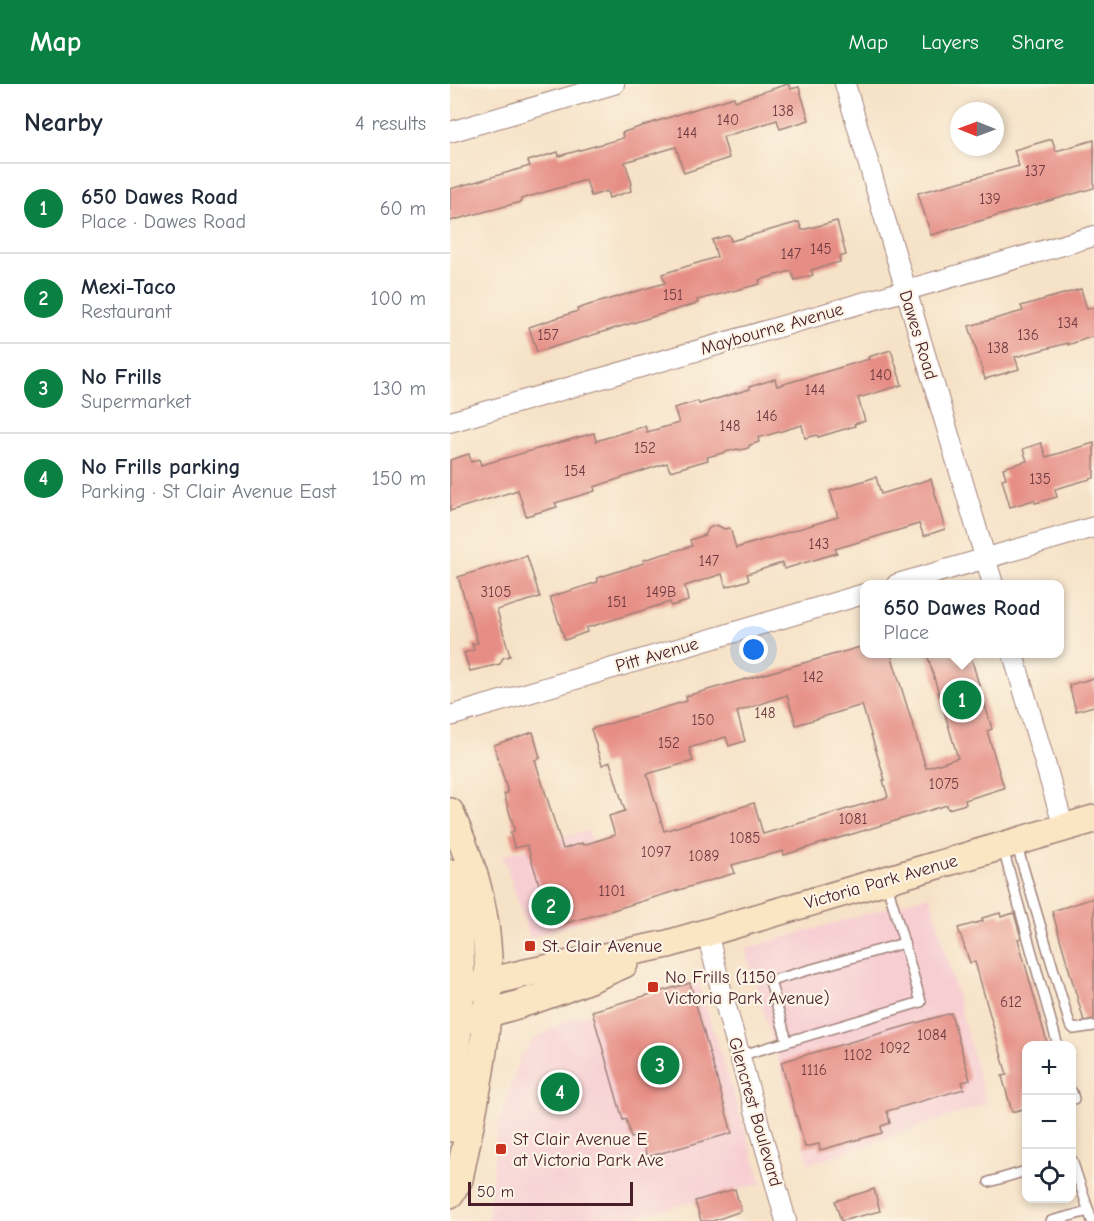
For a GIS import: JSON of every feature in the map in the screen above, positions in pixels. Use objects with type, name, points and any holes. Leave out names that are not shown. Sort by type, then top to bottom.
[{"type":"main road","points":[[450,812],[481,902],[489,956],[487,1014],[481,1063],[459,1179],[450,1194]]},
{"type":"main road","name":"Victoria Park Avenue","points":[[456,991],[668,944],[1094,819]]},
{"type":"main road","points":[[450,873],[459,914],[450,1128]]},
{"type":"main road","name":"Victoria Park Avenue","points":[[455,1022],[583,983],[668,944]]},
{"type":"street","points":[[450,132],[614,84]]},
{"type":"street","name":"Dawes Road","points":[[845,84],[992,580]]},
{"type":"street","name":"Maybourne Avenue","points":[[450,422],[1094,236]]},
{"type":"street","points":[[913,580],[1094,526]]},
{"type":"street","name":"Pitt Avenue","points":[[450,716],[860,595]]},
{"type":"street","points":[[1014,658],[1064,828]]},
{"type":"street","name":"Glencrest Boulevard","points":[[707,932],[739,1056],[786,1221]]},
{"type":"lane","points":[[1009,844],[1070,1025],[1078,1030],[1094,1026]]},
{"type":"lane","points":[[1009,844],[1057,1041]]},
{"type":"lane","points":[[739,1056],[921,1002],[886,880]]},
{"type":"lane","points":[[787,1041],[770,981],[904,943]]},
{"type":"lane","points":[[989,1182],[1022,1172]]},
{"type":"lane","points":[[1076,1174],[1092,1221]]},
{"type":"lane","points":[[1052,1221],[1089,1211]]},
{"type":"shaded area","points":[[588,830],[614,910],[530,938],[503,855]]},
{"type":"shaded area","points":[[930,895],[986,1104],[809,1164],[745,949]]},
{"type":"shaded area","points":[[698,983],[762,1183],[633,1218],[633,1221],[488,1221],[497,1128],[520,1057],[535,1038],[568,1020]]},
{"type":"building","points":[[788,84],[791,89],[799,87],[809,120],[780,129],[777,120],[723,137],[729,158],[684,173],[676,147],[625,162],[632,184],[630,185],[631,191],[609,198],[607,191],[591,196],[586,180],[521,199],[521,202],[450,221],[450,189],[530,166],[528,161],[558,152],[559,156],[623,138],[622,133],[692,110],[734,97],[735,101]]},
{"type":"building","points":[[1052,139],[1056,151],[1094,140],[1094,188],[931,235],[918,193],[1019,166],[1014,150]]},
{"type":"building","points":[[837,221],[846,255],[839,257],[840,262],[811,270],[813,275],[795,280],[791,271],[759,280],[760,284],[697,300],[698,303],[537,352],[529,327],[578,311],[577,309],[589,305],[665,283],[662,274],[717,257],[712,240],[729,235],[731,241],[799,222],[802,230]]},
{"type":"building","points":[[1081,289],[1087,309],[1094,307],[1094,336],[1068,345],[1068,343],[1015,357],[1019,369],[985,379],[969,326],[1023,311],[1021,306]]},
{"type":"building","points":[[891,350],[902,385],[858,398],[865,421],[854,424],[855,426],[818,437],[817,435],[805,438],[802,425],[758,438],[759,442],[748,448],[707,457],[708,460],[670,471],[667,463],[594,487],[595,491],[555,503],[557,507],[526,516],[518,490],[450,511],[450,460],[469,454],[471,462],[479,459],[481,465],[594,433],[596,441],[645,426],[647,432],[679,423],[674,408],[698,401],[699,404],[775,379],[777,386],[869,359],[868,357]]},
{"type":"building","points":[[1041,443],[1046,457],[1094,443],[1094,478],[1055,489],[1057,497],[1035,503],[1034,500],[1010,507],[1002,479],[1006,478],[1003,468],[1027,461],[1023,449]]},
{"type":"building","points":[[876,477],[881,494],[931,479],[945,529],[924,536],[919,524],[835,549],[837,553],[784,569],[782,563],[747,574],[749,580],[726,587],[722,574],[685,586],[688,601],[671,606],[670,602],[586,628],[587,632],[565,640],[550,597],[598,582],[597,578],[644,563],[643,560],[692,546],[690,540],[705,535],[709,528],[717,525],[724,529],[730,528],[736,548],[838,517],[830,491]]},
{"type":"building","points":[[527,556],[540,597],[497,610],[510,656],[503,658],[500,664],[470,671],[464,653],[474,650],[472,644],[478,643],[458,577]]},
{"type":"building","points":[[860,647],[860,658],[892,658],[926,768],[958,758],[928,658],[971,658],[992,729],[987,731],[1004,788],[965,800],[966,804],[948,809],[947,805],[784,855],[783,851],[732,865],[735,873],[603,913],[559,925],[550,920],[527,845],[515,848],[510,833],[514,831],[514,828],[504,794],[508,793],[494,745],[533,732],[540,758],[535,760],[563,849],[582,843],[583,845],[615,835],[609,816],[625,811],[610,762],[602,765],[591,729],[687,701],[686,696]],"holes":[[[787,695],[796,725],[862,705],[888,797],[763,834],[754,803],[664,831],[647,774],[693,761],[689,748],[726,737],[729,746],[745,741],[737,712]]]},
{"type":"building","points":[[1094,678],[1094,706],[1076,711],[1069,685]]},
{"type":"building","points":[[1094,898],[1094,1019],[1084,1021],[1052,911]]},
{"type":"building","points":[[1000,913],[1001,917],[1014,913],[1021,938],[1018,939],[1047,1041],[1022,1041],[1022,1109],[1012,1112],[1002,1076],[1007,1075],[975,962],[970,963],[958,928],[983,921],[982,918]]},
{"type":"building","points":[[690,983],[732,1133],[647,1157],[641,1136],[631,1138],[626,1119],[623,1120],[592,1011]]},
{"type":"building","points":[[951,1013],[970,1080],[962,1082],[964,1089],[887,1111],[890,1123],[881,1126],[882,1133],[820,1150],[819,1144],[805,1147],[781,1062]]},
{"type":"building","points":[[735,1189],[741,1211],[713,1221],[701,1221],[695,1201]]},
{"type":"building","points":[[874,1189],[880,1211],[841,1221],[835,1201]]},
{"type":"place","name":"650 Dawes Road","points":[[962,700]]},
{"type":"place","name":"Mexi-Taco","points":[[551,906]]},
{"type":"place","name":"St. Clair Avenue","points":[[530,946]]},
{"type":"place","name":"No Frills (1150 Victoria Park Avenue)","points":[[653,987]]},
{"type":"place","name":"No Frills","points":[[660,1065]]},
{"type":"place","name":"No Frills parking","points":[[560,1092]]},
{"type":"place","name":"St Clair Avenue E at Victoria Park Ave","points":[[501,1149]]}]
